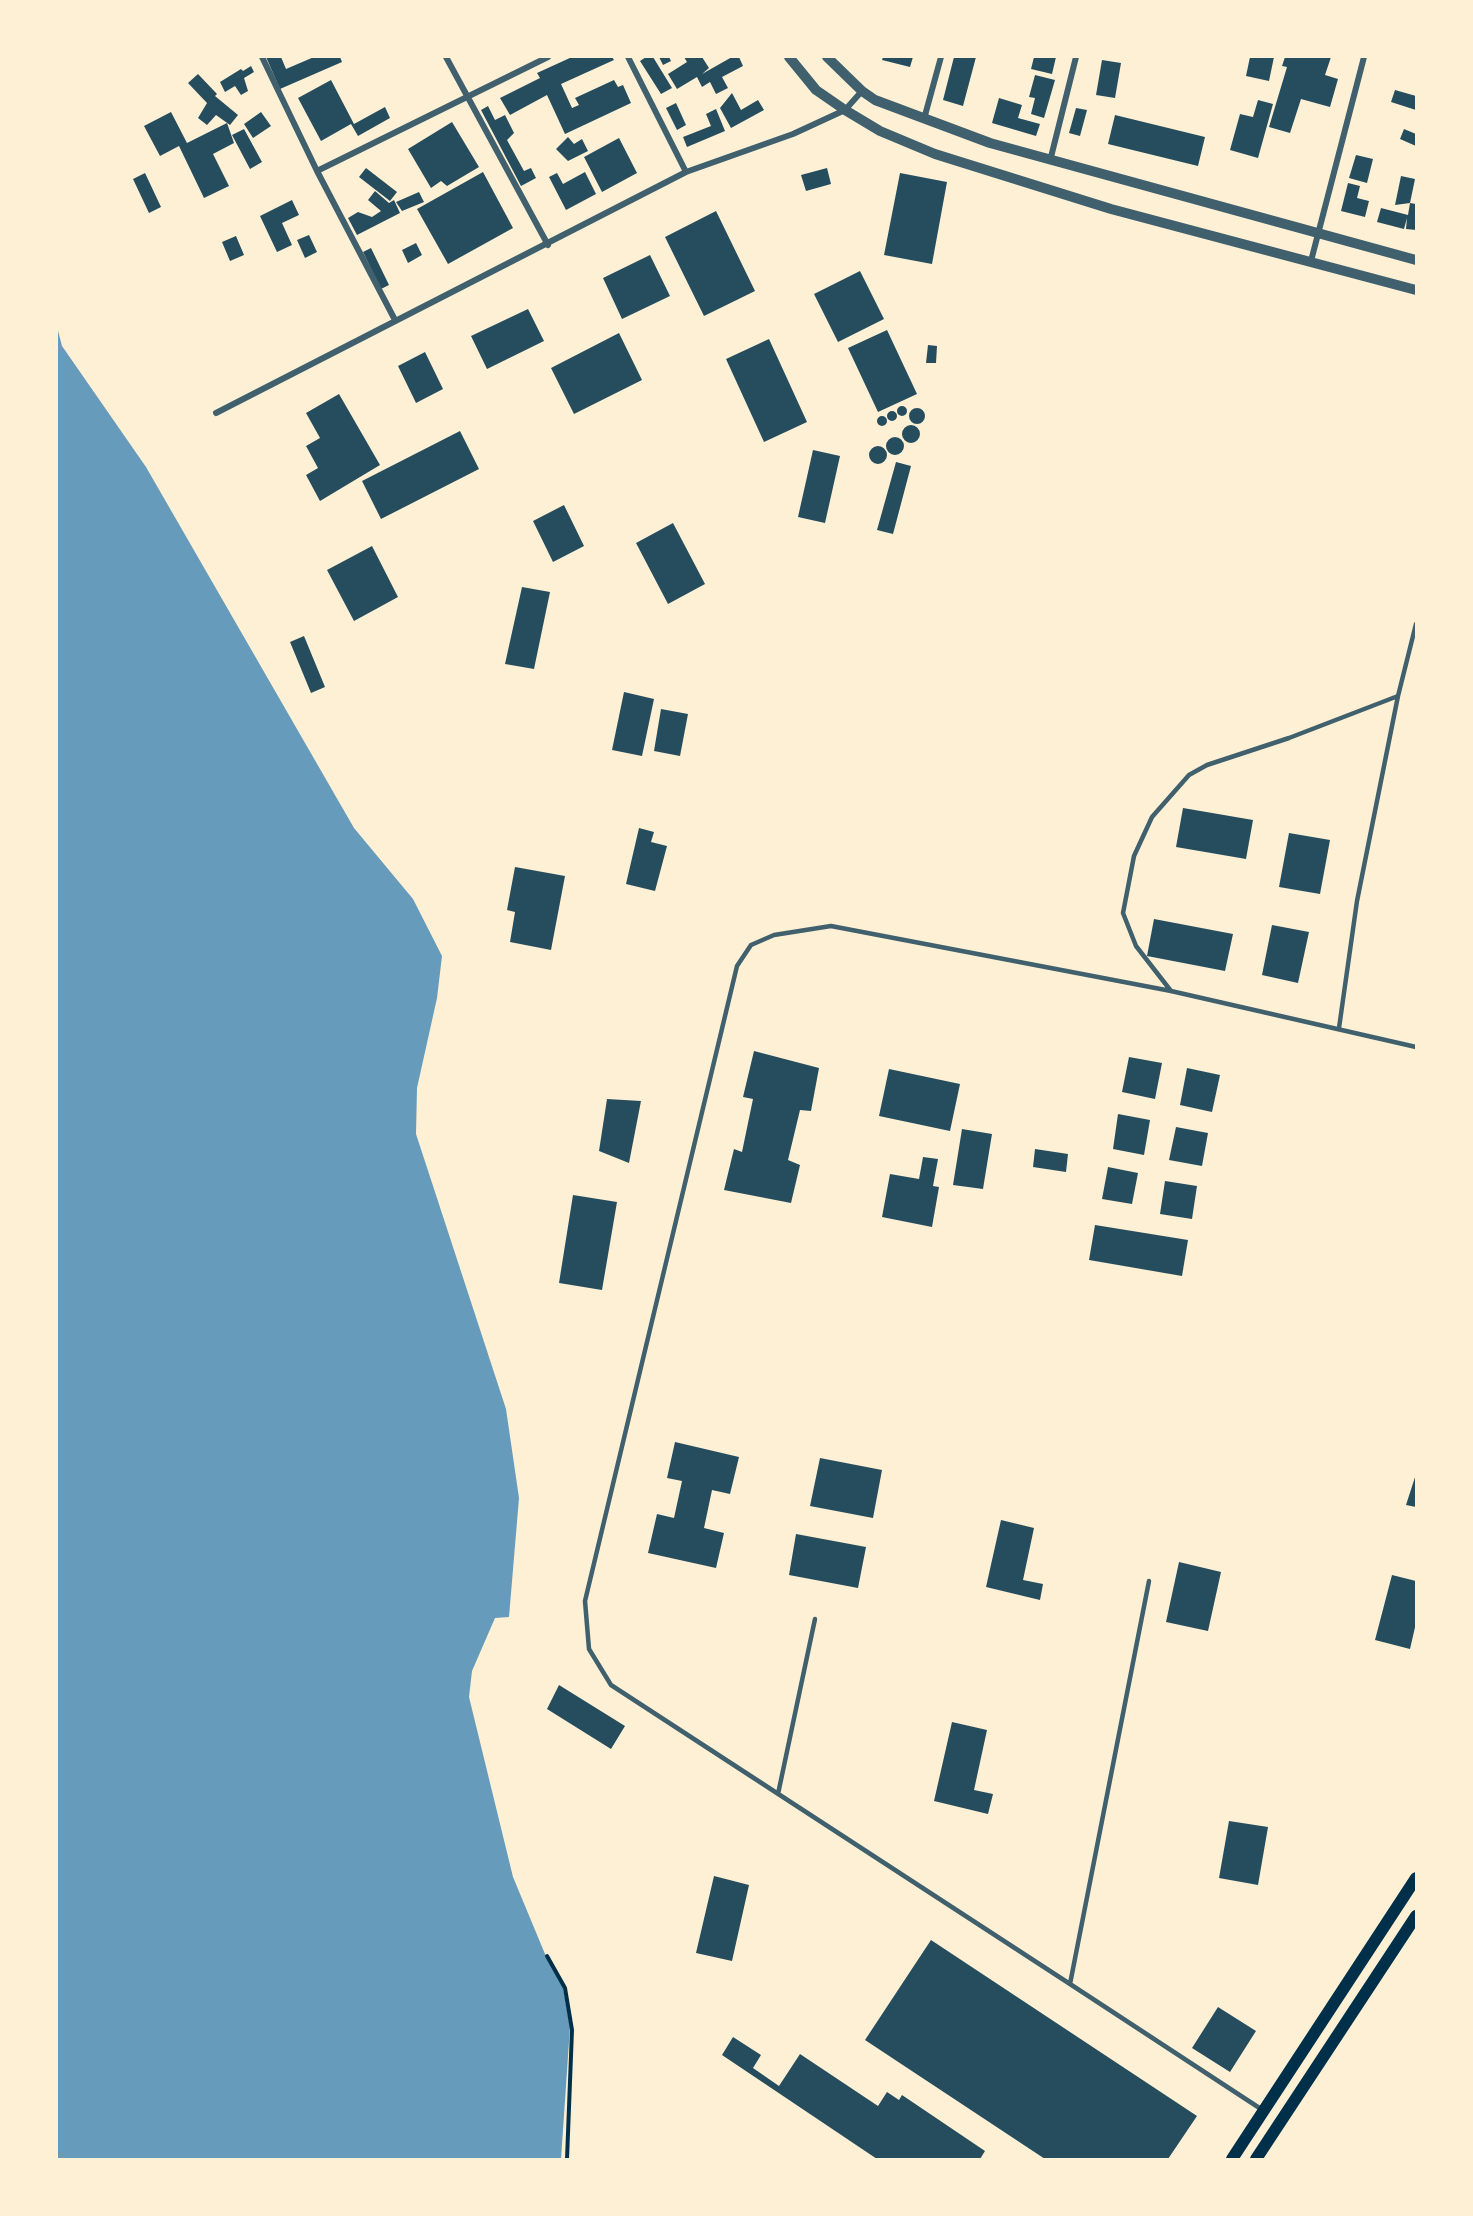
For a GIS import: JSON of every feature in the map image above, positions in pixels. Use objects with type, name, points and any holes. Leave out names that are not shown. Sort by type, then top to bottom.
[{"type":"main road","points":[[1232,2159],[1416,1878]]},
{"type":"main road","points":[[1256,2159],[1416,1916]]},
{"type":"street","points":[[262,57],[317,171],[395,320]]},
{"type":"street","points":[[446,57],[470,96],[548,245]]},
{"type":"street","points":[[317,171],[548,57]]},
{"type":"street","points":[[628,57],[686,172]]},
{"type":"street","points":[[789,57],[816,90],[845,110],[880,131],[936,154],[1111,209],[1416,290]]},
{"type":"street","points":[[827,57],[862,91],[875,100],[924,119],[1050,161],[1416,260]]},
{"type":"street","points":[[924,119],[941,57]]},
{"type":"street","points":[[1050,161],[1076,57]]},
{"type":"street","points":[[1311,261],[1364,57]]},
{"type":"street","points":[[216,413],[395,320],[548,245],[686,172],[793,134],[845,110],[862,91]]},
{"type":"lane","points":[[1340,1028],[1357,901],[1398,696],[1416,624]]},
{"type":"lane","points":[[1171,991],[1136,946],[1123,913],[1134,856],[1152,817],[1189,775],[1207,765],[1289,738],[1398,696]]},
{"type":"lane","points":[[1264,2110],[611,1685],[589,1649],[585,1601],[737,966],[752,945],[774,935],[831,926],[1171,991],[1416,1047]]},
{"type":"lane","points":[[1070,1984],[1149,1581]]},
{"type":"lane","points":[[778,1794],[815,1619]]},
{"type":"path","points":[[547,1956],[565,1988],[572,2031],[567,2159]]},
{"type":"water","points":[[57,327],[62,346],[146,467],[354,828],[413,899],[442,956],[437,998],[417,1088],[416,1134],[506,1409],[519,1498],[509,1617],[495,1618],[472,1671],[469,1697],[513,1877],[545,1954],[563,1987],[570,2027],[561,2159],[57,2159]]},
{"type":"building","points":[[266,57],[281,57],[286,69],[314,57],[340,57],[342,62],[280,89]]},
{"type":"building","points":[[572,57],[612,57],[614,60],[561,84],[572,108],[579,105],[575,98],[614,80],[618,87],[623,85],[631,103],[565,134],[547,95],[510,115],[500,98],[540,78],[537,73]]},
{"type":"building","points":[[646,57],[653,57],[672,88],[661,94],[640,61]]},
{"type":"building","points":[[659,57],[669,57],[671,61],[663,65]]},
{"type":"building","points":[[684,57],[702,57],[709,68],[702,74],[732,57],[739,57],[743,66],[722,77],[728,88],[716,94],[710,82],[702,87],[697,77],[677,89],[668,74],[687,62]]},
{"type":"building","points":[[883,57],[913,57],[910,67],[882,60]]},
{"type":"building","points":[[954,57],[976,57],[963,106],[943,100]]},
{"type":"building","points":[[1034,57],[1056,57],[1052,74],[1031,69]]},
{"type":"building","points":[[1250,57],[1274,57],[1269,81],[1246,76]]},
{"type":"building","points":[[1285,57],[1331,57],[1325,75],[1338,79],[1330,107],[1301,99],[1290,133],[1269,127],[1287,67],[1282,66]]},
{"type":"building","points":[[1102,60],[1121,63],[1115,98],[1096,95]]},
{"type":"building","points":[[251,66],[254,72],[244,78],[248,91],[241,95],[235,86],[225,92],[220,82],[241,69],[243,71]]},
{"type":"building","points":[[198,74],[217,94],[215,96],[238,115],[230,125],[216,115],[207,125],[198,118],[207,103],[188,83]]},
{"type":"building","points":[[1035,75],[1055,80],[1044,118],[1031,114],[1035,98],[1029,97]]},
{"type":"building","points":[[331,80],[354,124],[385,107],[390,118],[358,136],[351,124],[321,141],[298,98]]},
{"type":"building","points":[[1395,90],[1416,96],[1416,110],[1391,102]]},
{"type":"building","points":[[732,93],[741,110],[758,100],[764,110],[731,128],[720,108]]},
{"type":"building","points":[[999,98],[1022,105],[1018,118],[1040,124],[1036,136],[992,123]]},
{"type":"building","points":[[1258,100],[1273,104],[1258,158],[1230,150],[1240,114],[1253,117]]},
{"type":"building","points":[[676,103],[686,125],[677,130],[666,108]]},
{"type":"building","points":[[488,106],[495,120],[505,115],[514,133],[507,140],[524,171],[531,168],[536,178],[521,186],[481,110]]},
{"type":"building","points":[[1076,108],[1087,110],[1080,136],[1069,133]]},
{"type":"building","points":[[716,109],[725,131],[687,147],[683,137],[711,126],[706,114]]},
{"type":"building","points":[[171,112],[187,143],[227,123],[234,143],[213,154],[229,186],[204,198],[179,146],[160,156],[144,126]]},
{"type":"building","points":[[261,112],[271,126],[253,138],[244,124]]},
{"type":"building","points":[[1115,115],[1205,137],[1198,166],[1108,144]]},
{"type":"building","points":[[452,122],[479,167],[447,186],[441,181],[431,188],[408,149]]},
{"type":"building","points":[[244,129],[262,162],[250,169],[232,135]]},
{"type":"building","points":[[1404,129],[1416,134],[1416,146],[1400,139]]},
{"type":"building","points":[[568,137],[574,144],[582,139],[588,151],[568,161],[556,149]]},
{"type":"building","points":[[619,138],[637,173],[602,192],[584,157]]},
{"type":"building","points":[[1356,155],[1373,159],[1367,183],[1349,178]]},
{"type":"building","points":[[366,168],[397,192],[390,201],[359,177]]},
{"type":"building","points":[[827,168],[831,184],[806,191],[801,175]]},
{"type":"building","points":[[483,172],[513,228],[448,264],[417,209]]},
{"type":"building","points":[[585,172],[596,194],[566,210],[549,177],[557,173],[563,184]]},
{"type":"building","points":[[145,173],[161,207],[149,213],[133,179]]},
{"type":"building","points":[[900,173],[947,182],[932,264],[884,255]]},
{"type":"building","points":[[1401,176],[1415,179],[1410,203],[1395,205]]},
{"type":"building","points":[[1348,183],[1360,186],[1357,198],[1369,201],[1365,217],[1341,211]]},
{"type":"building","points":[[375,191],[389,203],[394,200],[400,213],[357,235],[348,218],[358,212],[372,217],[381,211],[368,200]]},
{"type":"building","points":[[419,192],[424,202],[402,211],[396,202]]},
{"type":"building","points":[[292,200],[299,215],[282,223],[292,245],[277,252],[260,216]]},
{"type":"building","points":[[1410,203],[1416,204],[1416,230],[1406,229],[1407,218],[1404,229],[1377,222],[1381,208],[1408,215]]},
{"type":"building","points":[[716,211],[755,291],[704,316],[665,237]]},
{"type":"building","points":[[309,235],[317,252],[305,258],[297,240]]},
{"type":"building","points":[[236,236],[244,255],[230,261],[222,242]]},
{"type":"building","points":[[416,243],[422,255],[408,263],[402,250]]},
{"type":"building","points":[[371,248],[389,285],[381,289],[363,252]]},
{"type":"building","points":[[650,255],[670,296],[622,319],[603,278]]},
{"type":"building","points":[[860,271],[884,319],[838,342],[814,294]]},
{"type":"building","points":[[528,309],[544,341],[487,369],[471,336]]},
{"type":"building","points":[[887,330],[917,394],[878,412],[848,348]]},
{"type":"building","points":[[619,333],[642,380],[574,414],[551,368]]},
{"type":"building","points":[[769,339],[807,422],[764,442],[726,359]]},
{"type":"building","points":[[928,345],[937,346],[936,363],[926,363]]},
{"type":"building","points":[[425,352],[443,389],[416,403],[398,366]]},
{"type":"building","points":[[339,394],[380,465],[320,501],[306,475],[318,468],[306,446],[320,438],[306,413]]},
{"type":"building","points":[[902,406],[906,407],[906,415],[902,416],[898,415],[897,411],[898,407]]},
{"type":"building","points":[[914,408],[920,408],[925,416],[923,422],[914,424],[909,419],[909,413]]},
{"type":"building","points":[[892,411],[896,412],[896,420],[892,421],[888,420],[887,416],[888,412]]},
{"type":"building","points":[[882,416],[886,417],[886,425],[882,426],[878,425],[877,421],[878,417]]},
{"type":"building","points":[[911,425],[917,428],[920,434],[917,440],[911,443],[905,440],[902,434],[905,428]]},
{"type":"building","points":[[460,431],[479,469],[381,519],[362,481]]},
{"type":"building","points":[[895,437],[901,440],[904,446],[901,452],[895,455],[889,452],[886,446],[889,440]]},
{"type":"building","points":[[878,446],[884,449],[887,455],[884,461],[878,464],[872,461],[869,455],[872,449]]},
{"type":"building","points":[[813,450],[840,456],[825,523],[798,517]]},
{"type":"building","points":[[896,462],[911,466],[893,534],[877,530]]},
{"type":"building","points":[[564,505],[584,546],[553,562],[533,521]]},
{"type":"building","points":[[673,523],[705,584],[668,604],[636,543]]},
{"type":"building","points":[[372,546],[398,597],[354,621],[327,570]]},
{"type":"building","points":[[522,587],[550,592],[534,669],[505,664]]},
{"type":"building","points":[[304,636],[325,687],[311,693],[290,642]]},
{"type":"building","points":[[624,692],[654,699],[642,756],[612,750]]},
{"type":"building","points":[[661,709],[688,714],[680,756],[654,751]]},
{"type":"building","points":[[1183,808],[1253,820],[1246,859],[1176,847]]},
{"type":"building","points":[[639,828],[654,832],[651,842],[667,846],[655,891],[626,884]]},
{"type":"building","points":[[1289,833],[1330,840],[1320,894],[1279,887]]},
{"type":"building","points":[[515,867],[565,876],[551,950],[510,942],[515,912],[507,910]]},
{"type":"building","points":[[1154,919],[1233,934],[1225,971],[1147,956]]},
{"type":"building","points":[[1272,925],[1309,932],[1298,983],[1262,975]]},
{"type":"building","points":[[754,1051],[819,1068],[811,1111],[800,1110],[788,1160],[800,1165],[791,1203],[724,1190],[734,1149],[742,1152],[753,1099],[743,1097]]},
{"type":"building","points":[[1129,1057],[1162,1063],[1155,1099],[1122,1092]]},
{"type":"building","points":[[1187,1068],[1220,1075],[1212,1112],[1180,1105]]},
{"type":"building","points":[[889,1069],[960,1084],[950,1131],[879,1116]]},
{"type":"building","points":[[607,1099],[641,1101],[629,1163],[599,1151]]},
{"type":"building","points":[[1118,1114],[1150,1120],[1144,1155],[1113,1149]]},
{"type":"building","points":[[1176,1127],[1208,1133],[1202,1166],[1169,1160]]},
{"type":"building","points":[[962,1129],[992,1134],[983,1189],[953,1185]]},
{"type":"building","points":[[1035,1149],[1068,1154],[1066,1172],[1033,1167]]},
{"type":"building","points":[[923,1157],[938,1159],[933,1186],[939,1187],[932,1227],[882,1217],[890,1174],[919,1179]]},
{"type":"building","points":[[1108,1167],[1138,1173],[1132,1204],[1102,1199]]},
{"type":"building","points":[[1165,1181],[1197,1186],[1192,1219],[1160,1214]]},
{"type":"building","points":[[573,1195],[617,1202],[602,1290],[559,1283]]},
{"type":"building","points":[[1095,1225],[1188,1240],[1182,1276],[1089,1260]]},
{"type":"building","points":[[675,1442],[739,1457],[730,1494],[712,1490],[704,1528],[724,1533],[716,1568],[648,1553],[657,1514],[674,1518],[682,1481],[667,1478]]},
{"type":"building","points":[[820,1458],[882,1470],[873,1518],[810,1506]]},
{"type":"building","points":[[1416,1474],[1416,1507],[1406,1505]]},
{"type":"building","points":[[1001,1520],[1034,1528],[1023,1580],[1043,1584],[1040,1600],[986,1587]]},
{"type":"building","points":[[796,1534],[866,1547],[858,1588],[789,1575]]},
{"type":"building","points":[[1179,1562],[1221,1572],[1208,1631],[1166,1622]]},
{"type":"building","points":[[1392,1575],[1416,1581],[1416,1623],[1410,1649],[1375,1640]]},
{"type":"building","points":[[559,1685],[625,1726],[611,1749],[547,1709]]},
{"type":"building","points":[[952,1722],[987,1730],[974,1790],[993,1794],[988,1814],[934,1801]]},
{"type":"building","points":[[1229,1821],[1268,1827],[1258,1885],[1219,1878]]},
{"type":"building","points":[[714,1876],[749,1885],[732,1961],[696,1953]]},
{"type":"building","points":[[931,1940],[1197,2116],[1168,2159],[1045,2159],[865,2040]]},
{"type":"building","points":[[1218,2007],[1256,2031],[1230,2072],[1192,2048]]},
{"type":"building","points":[[733,2037],[761,2055],[753,2068],[779,2086],[800,2054],[878,2106],[887,2092],[899,2100],[902,2095],[985,2151],[980,2159],[877,2159],[722,2055]]}]
